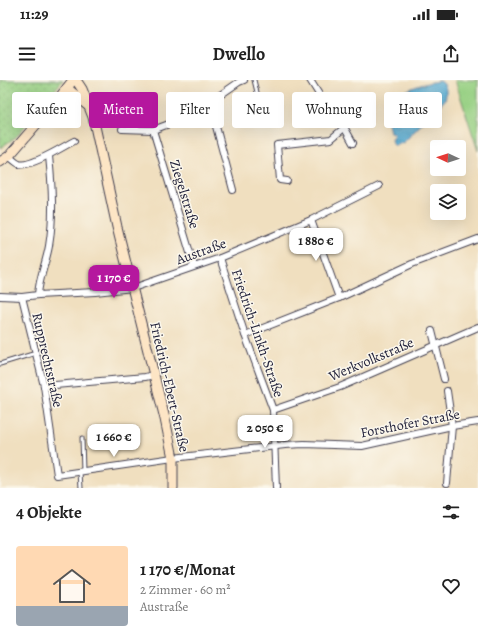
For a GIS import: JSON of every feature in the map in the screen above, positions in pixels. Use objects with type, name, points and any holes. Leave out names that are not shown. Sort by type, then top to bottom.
[{"type":"street","points":[[0,162],[9,156],[67,88],[72,80]]},
{"type":"street","name":"Friedrich-Ebert-Straße","points":[[76,80],[82,89],[89,106]]},
{"type":"street","points":[[310,80],[318,92]]},
{"type":"street","points":[[224,93],[240,81]]},
{"type":"street","points":[[67,88],[89,106]]},
{"type":"street","points":[[122,129],[153,130],[166,125]]},
{"type":"street","name":"Friedrich-Ebert-Straße","points":[[95,128],[117,227],[165,419],[173,458],[173,488]]},
{"type":"street","points":[[216,128],[233,190]]},
{"type":"street","points":[[287,181],[280,180],[277,145],[331,139],[344,128],[353,143]]},
{"type":"street","name":"Ziegelstraße","points":[[153,130],[194,266]]},
{"type":"street","points":[[9,156],[19,164],[23,164],[49,156],[74,140]]},
{"type":"street","points":[[38,295],[49,247],[52,214],[52,188],[49,156]]},
{"type":"street","name":"Austraße","points":[[0,296],[22,297],[133,288],[220,258],[311,220],[379,186]]},
{"type":"street","points":[[311,220],[339,298]]},
{"type":"street","points":[[245,335],[339,298],[412,264],[478,239]]},
{"type":"street","name":"Friedrich-Linkh-Straße","points":[[220,258],[245,335],[273,410],[276,488]]},
{"type":"street","name":"Rupprechtstraße","points":[[22,297],[44,386],[57,475]]},
{"type":"street","name":"Werkvolkstraße","points":[[273,410],[340,387],[478,327]]},
{"type":"street","points":[[432,331],[444,380]]},
{"type":"street","points":[[44,386],[154,375]]},
{"type":"street","points":[[447,391],[452,426],[447,483]]},
{"type":"street","name":"Forsthofer Straße","points":[[57,475],[173,458],[304,444],[362,446],[452,426],[478,422]]},
{"type":"lane","points":[[254,80],[257,92]]},
{"type":"lane","points":[[0,364],[36,353]]},
{"type":"lane","points":[[81,488],[82,438]]},
{"type":"green space","points":[[0,80],[63,80],[53,92],[12,92],[12,128],[23,128],[16,137],[0,148]]},
{"type":"green space","points":[[455,80],[478,80],[478,151]]},
{"type":"water","points":[[440,81],[444,84],[446,94],[445,100],[442,103],[442,92],[404,92],[414,87]]},
{"type":"water","points":[[389,128],[418,128],[404,142],[395,146],[391,140],[394,134],[390,132]]}]
